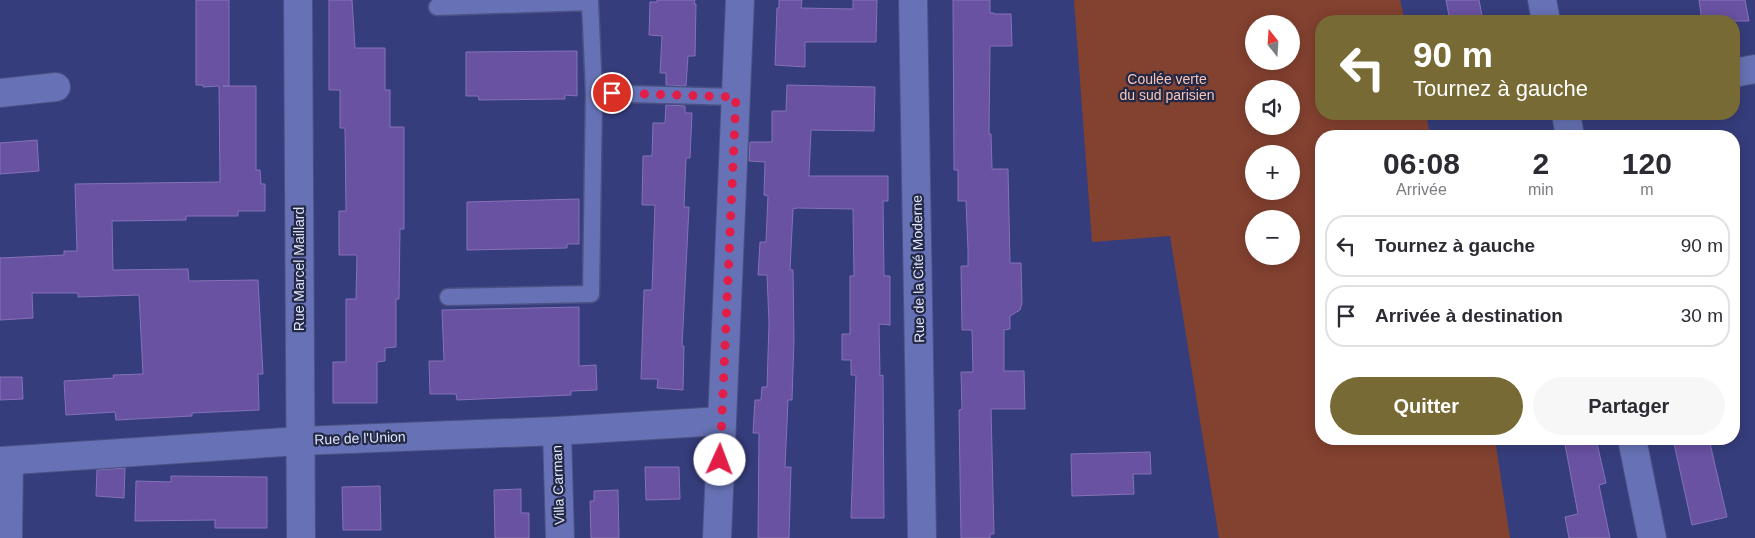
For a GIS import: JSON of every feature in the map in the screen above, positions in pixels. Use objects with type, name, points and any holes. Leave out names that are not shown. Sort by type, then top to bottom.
[{"type":"street","name":"Rue Marcel Maillard","points":[[298,0],[301,538]]},
{"type":"street","points":[[717,538],[740,0]]},
{"type":"street","name":"Rue de la Cité Moderne","points":[[913,0],[922,538]]},
{"type":"street","points":[[1542,0],[1545,15]]},
{"type":"street","points":[[1740,72],[1755,69]]},
{"type":"street","points":[[0,93],[56,87]]},
{"type":"street","name":"Rue de l'Union","points":[[4,461],[300,440],[557,431],[721,421]]},
{"type":"street","name":"Villa Carman","points":[[557,431],[560,538]]},
{"type":"street","points":[[1633,445],[1652,538]]},
{"type":"street","points":[[4,461],[8,538]]},
{"type":"lane","points":[[437,7],[590,2],[594,93],[591,294],[448,297]]},
{"type":"lane","points":[[594,93],[736,97]]},
{"type":"green space","name":"Coulée verte du sud parisien","points":[[1074,0],[1400,0],[1404,15],[1315,15],[1315,120],[1427,120],[1429,130],[1315,130],[1315,445],[1496,445],[1510,538],[1219,538],[1170,236],[1092,242]]},
{"type":"building","points":[[196,0],[229,0],[229,86],[256,86],[256,170],[260,170],[261,184],[265,184],[265,211],[238,211],[238,216],[186,216],[186,220],[112,221],[113,270],[188,269],[189,281],[258,280],[263,374],[258,374],[259,410],[192,413],[192,416],[116,420],[115,412],[66,415],[64,381],[114,378],[113,375],[143,374],[139,295],[78,297],[78,293],[32,293],[33,318],[0,320],[0,258],[64,255],[64,251],[77,251],[75,184],[220,182],[219,86],[203,87],[203,85],[196,85]]},
{"type":"building","points":[[329,0],[352,0],[355,48],[385,48],[385,90],[390,90],[390,127],[404,127],[404,229],[400,229],[399,299],[396,299],[396,347],[385,348],[385,361],[377,362],[377,403],[333,403],[333,362],[346,362],[346,299],[356,299],[357,255],[339,255],[339,211],[346,211],[345,128],[340,128],[340,90],[329,90]]},
{"type":"building","points":[[657,0],[695,0],[695,56],[688,56],[686,86],[666,85],[666,73],[660,73],[662,36],[649,35],[650,2],[657,2]]},
{"type":"building","points":[[779,0],[802,0],[801,8],[853,9],[853,0],[877,0],[876,42],[805,42],[805,67],[775,65],[777,8],[779,8]]},
{"type":"building","points":[[953,0],[990,0],[990,13],[1011,14],[1012,46],[990,46],[989,134],[991,134],[992,169],[1008,169],[1010,263],[1021,263],[1022,303],[1020,310],[1010,316],[1010,329],[1004,330],[1004,371],[1024,371],[1025,409],[991,409],[994,534],[990,534],[990,538],[961,538],[959,410],[962,409],[961,372],[973,372],[972,330],[962,330],[961,266],[968,266],[968,250],[966,201],[958,201],[958,170],[954,170]]},
{"type":"building","points":[[1446,0],[1479,0],[1482,15],[1449,15]]},
{"type":"building","points":[[1699,0],[1745,0],[1749,21],[1740,21],[1740,15],[1701,15]]},
{"type":"building","points":[[577,51],[577,96],[565,95],[565,99],[479,100],[478,96],[466,96],[466,52]]},
{"type":"building","points":[[787,85],[875,87],[874,131],[811,130],[809,176],[888,176],[888,201],[883,201],[884,276],[890,276],[890,325],[879,324],[880,376],[883,375],[884,518],[851,518],[856,375],[851,375],[851,360],[842,360],[842,334],[850,334],[850,276],[854,276],[853,209],[797,208],[793,209],[790,270],[793,270],[794,339],[792,400],[788,400],[785,467],[791,467],[789,538],[758,538],[759,433],[753,433],[755,400],[761,400],[762,387],[767,387],[769,323],[767,275],[758,275],[760,242],[766,242],[768,196],[764,195],[765,162],[749,161],[750,142],[772,142],[772,111],[786,111]]},
{"type":"building","points":[[666,105],[685,106],[685,113],[692,113],[690,158],[686,158],[684,207],[689,207],[682,346],[684,346],[683,390],[657,388],[658,379],[641,379],[644,290],[652,290],[655,205],[642,205],[643,156],[652,156],[653,123],[665,123]]},
{"type":"building","points":[[37,140],[39,171],[0,174],[0,143]]},
{"type":"building","points":[[579,199],[579,244],[567,244],[567,248],[467,250],[467,202]]},
{"type":"building","points":[[579,307],[579,366],[596,365],[597,390],[571,391],[571,395],[457,400],[456,394],[430,394],[429,361],[444,361],[442,310]]},
{"type":"building","points":[[0,377],[22,377],[23,399],[0,400]]},
{"type":"building","points":[[1565,445],[1597,445],[1606,483],[1599,485],[1610,538],[1569,538],[1565,517],[1578,514]]},
{"type":"building","points":[[1674,445],[1710,445],[1727,517],[1692,525]]},
{"type":"building","points":[[1150,452],[1151,474],[1133,474],[1134,494],[1072,496],[1071,454]]},
{"type":"building","points":[[645,467],[679,467],[680,499],[646,500]]},
{"type":"building","points":[[125,468],[124,498],[96,496],[97,470]]},
{"type":"building","points":[[171,476],[267,477],[267,528],[215,528],[215,520],[135,521],[136,481],[171,482]]},
{"type":"building","points":[[380,486],[381,530],[343,530],[342,487]]},
{"type":"building","points":[[521,489],[521,513],[529,513],[529,538],[495,538],[494,490]]},
{"type":"building","points":[[618,490],[619,538],[591,538],[590,501],[594,501],[594,491]]},
{"type":"route","points":[[612,93],[736,97],[720,460]]}]
